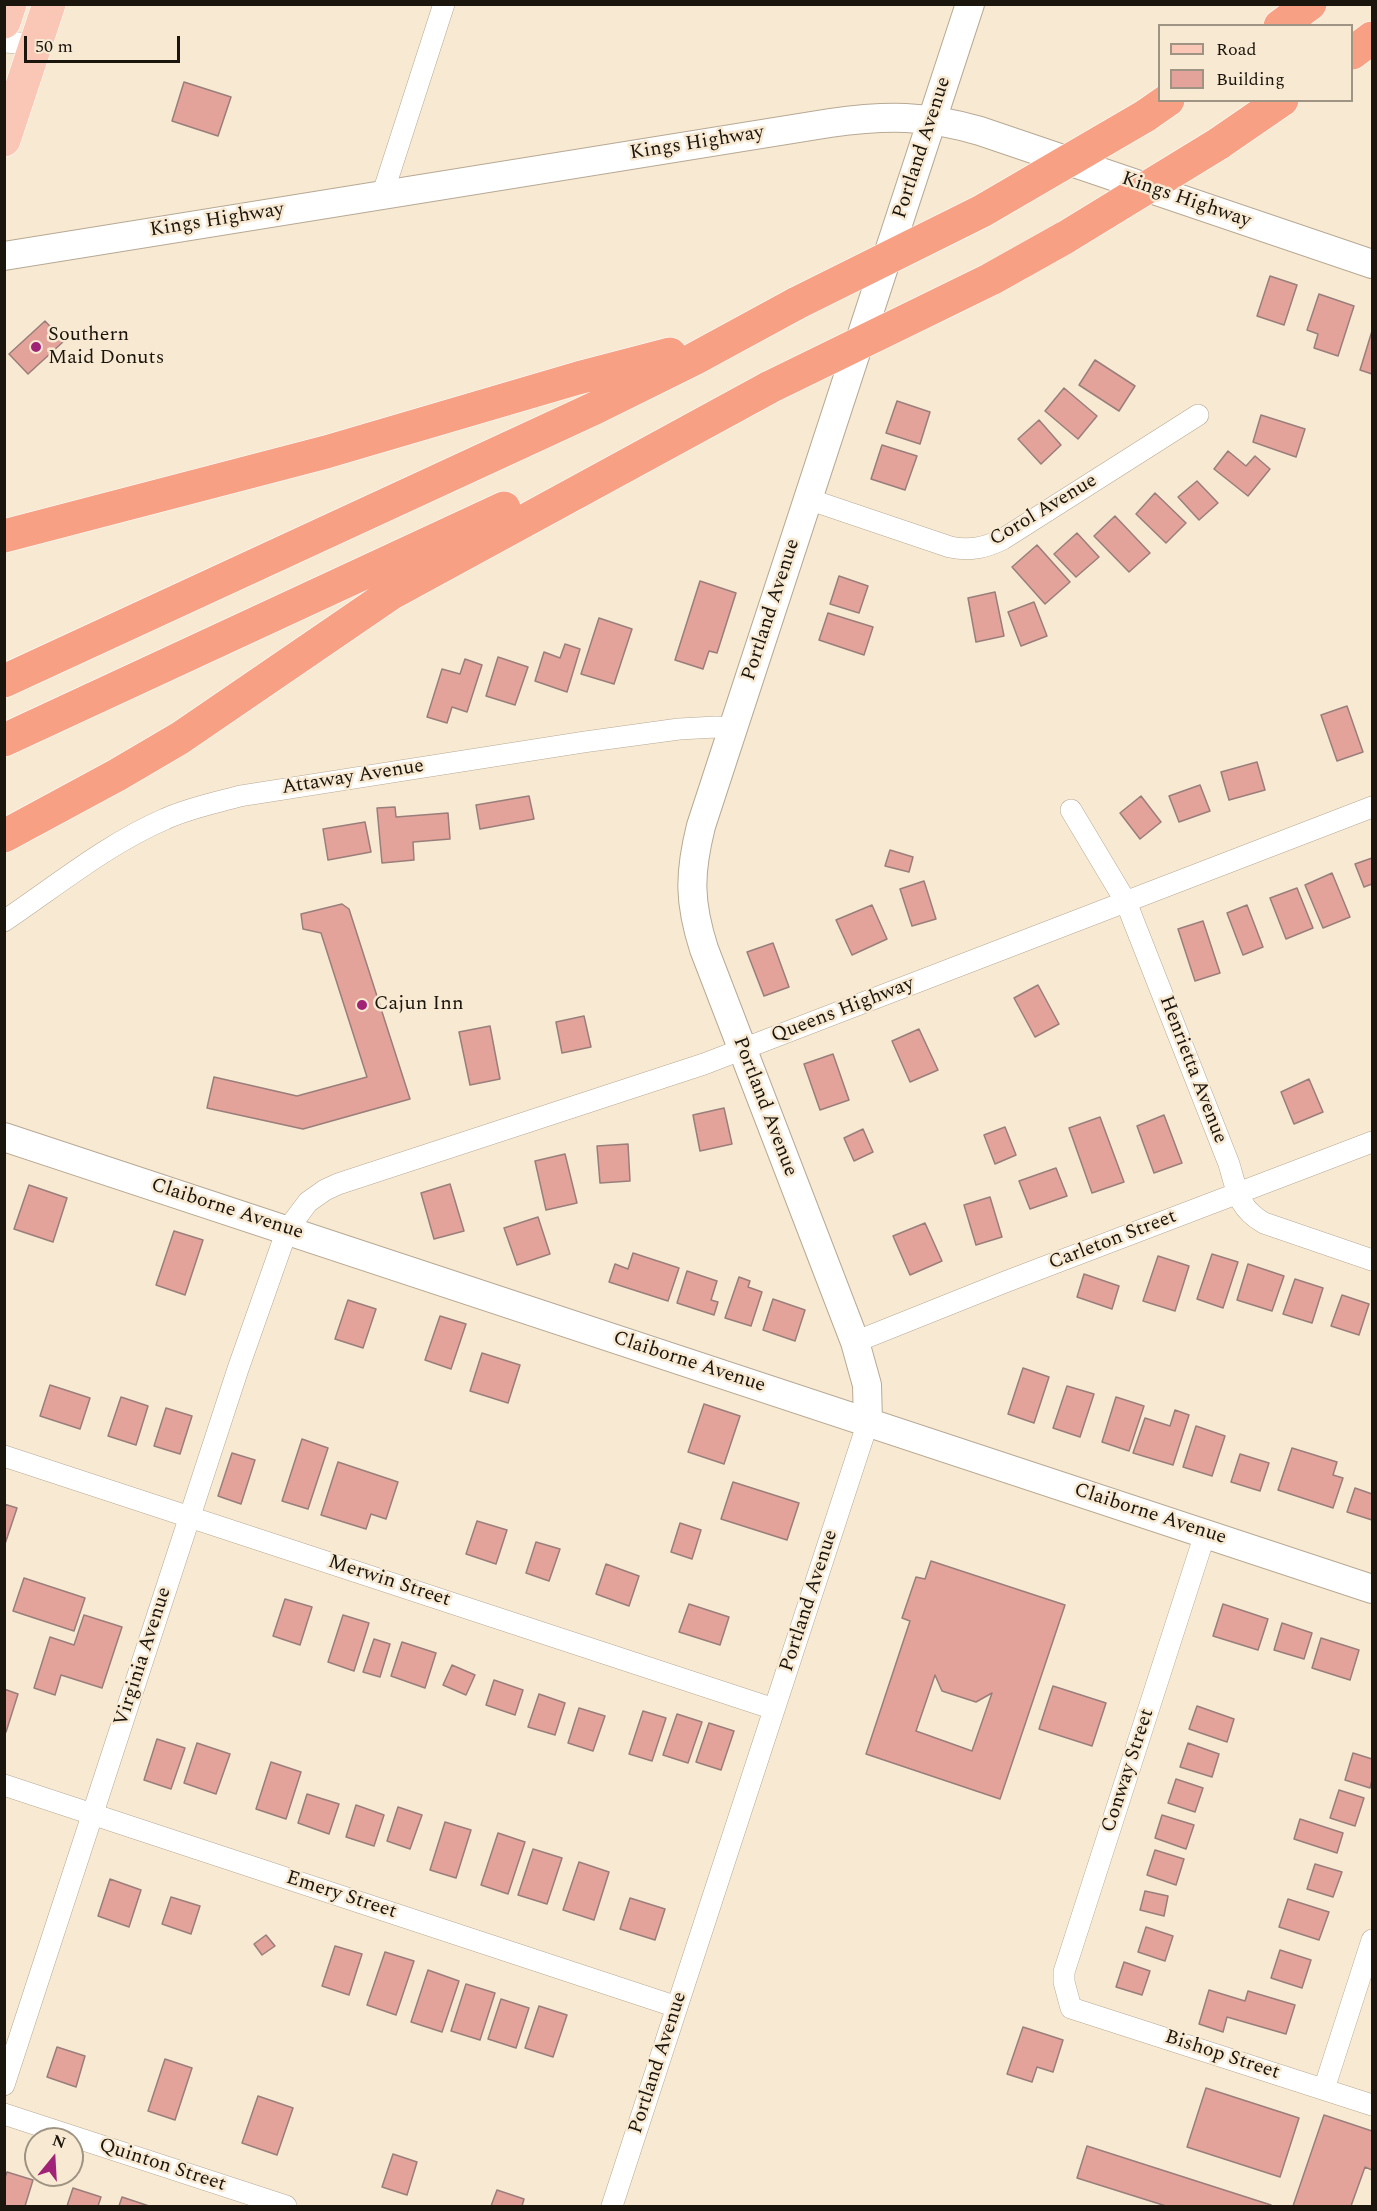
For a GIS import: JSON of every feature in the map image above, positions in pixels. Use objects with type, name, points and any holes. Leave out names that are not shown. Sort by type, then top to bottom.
[{"type":"highway","points":[[1283,24],[1310,4]]},
{"type":"highway","points":[[1353,52],[1372,38]]},
{"type":"highway","points":[[4,740],[502,509],[589,472],[991,279],[1066,237],[1218,144],[1279,102]]},
{"type":"highway","points":[[4,681],[595,408],[694,359],[797,303],[982,211],[1156,108]]},
{"type":"highway","points":[[4,536],[326,452],[578,378],[677,352],[797,303]]},
{"type":"highway","points":[[4,837],[180,738],[392,593],[770,387]]},
{"type":"main road","points":[[4,22],[10,4]]},
{"type":"main road","points":[[4,140],[20,43],[49,4]]},
{"type":"street","points":[[382,196],[444,4]]},
{"type":"street","name":"Portland Avenue","points":[[612,2206],[868,1422],[867,1385],[855,1342],[704,950],[695,919],[691,888],[693,857],[970,4]]},
{"type":"street","name":"Kings Highway","points":[[4,256],[844,121],[888,116],[933,119],[980,131],[1372,264]]},
{"type":"street","name":"Corol Avenue","points":[[808,499],[950,548],[978,549],[991,545],[1032,521],[1198,415]]},
{"type":"street","name":"Attaway Avenue","points":[[4,921],[138,832],[195,808],[240,796],[584,742],[679,729],[733,728]]},
{"type":"street","name":"Queens Highway","points":[[286,1230],[308,1202],[338,1184],[704,1064],[1372,807]]},
{"type":"street","name":"Henrietta Avenue","points":[[1071,810],[1126,903],[1229,1164],[1238,1193],[1250,1215],[1264,1223],[1372,1260]]},
{"type":"street","name":"Claiborne Avenue","points":[[4,1137],[1372,1589]]},
{"type":"street","name":"Carleton Street","points":[[855,1342],[1005,1282],[1372,1142]]},
{"type":"street","name":"Virginia Avenue","points":[[4,2085],[238,1369],[286,1230]]},
{"type":"street","name":"Merwin Street","points":[[4,1456],[774,1709]]},
{"type":"street","name":"Conway Street","points":[[1071,2008],[1064,1982],[1064,1972],[1206,1534]]},
{"type":"street","name":"Emery Street","points":[[4,1785],[677,2007]]},
{"type":"street","points":[[1324,2089],[1372,1940]]},
{"type":"street","name":"Bishop Street","points":[[1071,2008],[1372,2105]]},
{"type":"street","name":"Quinton Street","points":[[4,2114],[286,2206]]},
{"type":"building","points":[[184,82],[231,97],[218,136],[172,121]]},
{"type":"building","points":[[1270,276],[1297,285],[1284,325],[1257,316]]},
{"type":"building","points":[[1319,294],[1354,306],[1338,356],[1314,348],[1318,334],[1307,330]]},
{"type":"building","name":"Southern Maid Donuts","points":[[45,321],[64,341],[28,374],[9,354]]},
{"type":"building","points":[[1372,331],[1372,374],[1360,370]]},
{"type":"building","points":[[1095,360],[1135,386],[1119,411],[1079,385]]},
{"type":"building","points":[[1064,388],[1097,416],[1078,439],[1045,411]]},
{"type":"building","points":[[897,401],[930,412],[920,444],[886,433]]},
{"type":"building","points":[[1261,415],[1305,429],[1296,457],[1253,442]]},
{"type":"building","points":[[1039,420],[1061,445],[1041,464],[1018,439]]},
{"type":"building","points":[[882,445],[917,456],[905,490],[871,479]]},
{"type":"building","points":[[1228,451],[1246,466],[1255,456],[1270,469],[1248,496],[1214,469]]},
{"type":"building","points":[[1197,481],[1218,503],[1199,520],[1178,497]]},
{"type":"building","points":[[1155,493],[1186,523],[1166,543],[1136,514]]},
{"type":"building","points":[[1115,516],[1150,553],[1129,572],[1094,536]]},
{"type":"building","points":[[1077,533],[1099,557],[1076,577],[1054,554]]},
{"type":"building","points":[[1037,545],[1070,582],[1045,604],[1012,567]]},
{"type":"building","points":[[839,576],[868,586],[859,613],[830,604]]},
{"type":"building","points":[[700,581],[736,593],[717,653],[709,651],[703,669],[675,660]]},
{"type":"building","points":[[995,592],[1004,636],[976,642],[968,598]]},
{"type":"building","points":[[1034,602],[1047,636],[1021,646],[1008,612]]},
{"type":"building","points":[[828,613],[873,627],[864,655],[819,640]]},
{"type":"building","points":[[599,618],[632,629],[614,684],[581,674]]},
{"type":"building","points":[[565,644],[580,649],[567,692],[535,681],[544,652],[560,658]]},
{"type":"building","points":[[498,657],[528,667],[515,705],[486,696]]},
{"type":"building","points":[[465,659],[482,665],[467,712],[452,707],[447,723],[427,717],[442,669],[460,674]]},
{"type":"building","points":[[1347,706],[1363,752],[1337,761],[1321,715]]},
{"type":"building","points":[[1257,762],[1265,790],[1229,800],[1221,772]]},
{"type":"building","points":[[1200,785],[1210,811],[1179,822],[1169,796]]},
{"type":"building","points":[[529,796],[534,819],[480,829],[476,805]]},
{"type":"building","points":[[1141,796],[1161,822],[1140,839],[1120,813]]},
{"type":"building","points":[[395,807],[396,817],[448,813],[450,839],[413,842],[414,860],[382,863],[377,808]]},
{"type":"building","points":[[365,822],[371,852],[328,860],[323,829]]},
{"type":"building","points":[[890,850],[913,857],[909,872],[885,866]]},
{"type":"building","points":[[1372,858],[1372,884],[1364,887],[1355,864]]},
{"type":"building","points":[[1332,873],[1350,917],[1323,928],[1305,885]]},
{"type":"building","points":[[924,881],[936,919],[912,926],[900,889]]},
{"type":"building","points":[[1297,888],[1313,928],[1286,939],[1270,898]]},
{"type":"building","name":"Cajun Inn","points":[[342,904],[349,909],[410,1099],[303,1129],[207,1108],[214,1077],[297,1096],[367,1077],[321,933],[303,929],[301,914]]},
{"type":"building","points":[[872,905],[887,939],[852,955],[836,920]]},
{"type":"building","points":[[1247,905],[1263,947],[1243,955],[1227,913]]},
{"type":"building","points":[[1203,921],[1220,973],[1195,981],[1178,929]]},
{"type":"building","points":[[773,943],[789,987],[764,996],[747,952]]},
{"type":"building","points":[[1038,985],[1059,1024],[1035,1037],[1014,998]]},
{"type":"building","points":[[584,1016],[591,1047],[562,1053],[556,1022]]},
{"type":"building","points":[[490,1026],[500,1079],[470,1085],[459,1032]]},
{"type":"building","points":[[919,1029],[938,1070],[910,1082],[892,1041]]},
{"type":"building","points":[[833,1054],[849,1100],[820,1110],[804,1064]]},
{"type":"building","points":[[1309,1079],[1323,1112],[1294,1124],[1281,1092]]},
{"type":"building","points":[[724,1108],[732,1144],[700,1151],[693,1115]]},
{"type":"building","points":[[1164,1115],[1182,1163],[1154,1173],[1137,1126]]},
{"type":"building","points":[[1100,1117],[1124,1182],[1092,1193],[1069,1128]]},
{"type":"building","points":[[1005,1127],[1016,1155],[995,1164],[984,1135]]},
{"type":"building","points":[[863,1129],[873,1152],[854,1161],[844,1138]]},
{"type":"building","points":[[628,1144],[630,1181],[600,1183],[597,1146]]},
{"type":"building","points":[[565,1154],[577,1203],[546,1210],[535,1161]]},
{"type":"building","points":[[1056,1168],[1067,1196],[1030,1209],[1019,1181]]},
{"type":"building","points":[[450,1184],[464,1231],[434,1239],[421,1193]]},
{"type":"building","points":[[29,1185],[67,1198],[53,1242],[14,1229]]},
{"type":"building","points":[[990,1197],[1002,1237],[976,1245],[964,1205]]},
{"type":"building","points":[[538,1217],[550,1254],[517,1265],[504,1228]]},
{"type":"building","points":[[925,1223],[942,1261],[910,1275],[893,1236]]},
{"type":"building","points":[[174,1231],[203,1240],[185,1295],[156,1285]]},
{"type":"building","points":[[633,1253],[679,1268],[668,1301],[609,1282],[615,1264],[628,1269]]},
{"type":"building","points":[[1212,1254],[1238,1262],[1223,1308],[1197,1299]]},
{"type":"building","points":[[1158,1256],[1189,1266],[1175,1311],[1143,1301]]},
{"type":"building","points":[[1248,1264],[1284,1276],[1272,1311],[1237,1300]]},
{"type":"building","points":[[687,1271],[717,1281],[711,1300],[718,1302],[714,1315],[677,1303]]},
{"type":"building","points":[[1084,1274],[1119,1286],[1112,1309],[1077,1297]]},
{"type":"building","points":[[739,1277],[750,1281],[748,1287],[762,1292],[751,1326],[725,1318]]},
{"type":"building","points":[[1295,1279],[1323,1288],[1312,1323],[1283,1314]]},
{"type":"building","points":[[1342,1295],[1369,1304],[1359,1335],[1331,1326]]},
{"type":"building","points":[[773,1299],[805,1310],[795,1341],[763,1330]]},
{"type":"building","points":[[348,1300],[376,1309],[363,1348],[335,1339]]},
{"type":"building","points":[[440,1316],[466,1324],[451,1369],[425,1360]]},
{"type":"building","points":[[482,1353],[520,1365],[508,1403],[470,1391]]},
{"type":"building","points":[[1023,1368],[1049,1377],[1034,1423],[1008,1414]]},
{"type":"building","points":[[50,1385],[90,1398],[80,1429],[40,1416]]},
{"type":"building","points":[[1067,1386],[1094,1394],[1080,1437],[1053,1428]]},
{"type":"building","points":[[121,1397],[148,1406],[136,1445],[108,1436]]},
{"type":"building","points":[[1116,1397],[1144,1406],[1129,1451],[1102,1442]]},
{"type":"building","points":[[704,1404],[740,1416],[724,1464],[688,1452]]},
{"type":"building","points":[[166,1408],[192,1416],[180,1454],[154,1446]]},
{"type":"building","points":[[1175,1410],[1189,1415],[1173,1465],[1133,1453],[1145,1418],[1170,1426]]},
{"type":"building","points":[[1196,1426],[1225,1436],[1212,1476],[1183,1467]]},
{"type":"building","points":[[302,1439],[328,1448],[308,1509],[282,1501]]},
{"type":"building","points":[[1292,1448],[1337,1462],[1333,1475],[1343,1478],[1333,1508],[1278,1490]]},
{"type":"building","points":[[232,1453],[255,1460],[241,1504],[218,1496]]},
{"type":"building","points":[[1240,1454],[1269,1463],[1260,1491],[1231,1482]]},
{"type":"building","points":[[338,1462],[398,1482],[386,1519],[371,1514],[366,1529],[321,1515]]},
{"type":"building","points":[[733,1482],[799,1503],[787,1540],[721,1519]]},
{"type":"building","points":[[1355,1488],[1372,1494],[1372,1520],[1347,1512]]},
{"type":"building","points":[[4,1504],[17,1508],[4,1547]]},
{"type":"building","points":[[477,1521],[507,1530],[496,1564],[466,1554]]},
{"type":"building","points":[[680,1523],[701,1530],[692,1559],[671,1552]]},
{"type":"building","points":[[536,1542],[560,1549],[549,1581],[526,1573]]},
{"type":"building","points":[[931,1561],[1065,1605],[1000,1799],[866,1754],[910,1621],[902,1618],[916,1577],[925,1579]],"holes":[[[935,1675],[942,1691],[976,1702],[992,1693],[972,1751],[916,1731]]]},
{"type":"building","points":[[606,1564],[639,1576],[629,1606],[596,1594]]},
{"type":"building","points":[[24,1578],[85,1598],[74,1631],[13,1611]]},
{"type":"building","points":[[285,1599],[312,1607],[300,1645],[273,1636]]},
{"type":"building","points":[[689,1604],[729,1617],[720,1645],[679,1632]]},
{"type":"building","points":[[1223,1604],[1268,1619],[1258,1650],[1213,1636]]},
{"type":"building","points":[[84,1615],[122,1627],[102,1688],[61,1675],[55,1695],[34,1688],[50,1637],[74,1645]]},
{"type":"building","points":[[343,1615],[369,1623],[354,1671],[328,1662]]},
{"type":"building","points":[[1282,1623],[1312,1633],[1304,1659],[1274,1650]]},
{"type":"building","points":[[1321,1638],[1359,1650],[1350,1680],[1312,1668]]},
{"type":"building","points":[[374,1639],[390,1644],[380,1677],[363,1672]]},
{"type":"building","points":[[402,1642],[436,1653],[425,1688],[391,1676]]},
{"type":"building","points":[[452,1665],[475,1675],[466,1695],[443,1685]]},
{"type":"building","points":[[494,1680],[523,1690],[515,1715],[486,1705]]},
{"type":"building","points":[[1053,1686],[1106,1703],[1092,1746],[1039,1729]]},
{"type":"building","points":[[4,1689],[18,1694],[6,1732],[4,1732]]},
{"type":"building","points":[[539,1694],[565,1703],[555,1735],[528,1727]]},
{"type":"building","points":[[1197,1706],[1234,1719],[1227,1742],[1189,1729]]},
{"type":"building","points":[[579,1708],[605,1716],[593,1751],[568,1743]]},
{"type":"building","points":[[643,1711],[666,1718],[652,1761],[629,1754]]},
{"type":"building","points":[[677,1714],[702,1722],[688,1763],[663,1755]]},
{"type":"building","points":[[709,1723],[734,1731],[721,1770],[696,1762]]},
{"type":"building","points":[[157,1739],[185,1748],[171,1789],[144,1780]]},
{"type":"building","points":[[197,1743],[230,1754],[216,1794],[184,1783]]},
{"type":"building","points":[[1188,1743],[1219,1754],[1212,1777],[1180,1767]]},
{"type":"building","points":[[1353,1753],[1372,1759],[1370,1788],[1345,1780]]},
{"type":"building","points":[[271,1762],[301,1772],[286,1819],[256,1809]]},
{"type":"building","points":[[1176,1779],[1203,1788],[1195,1812],[1168,1803]]},
{"type":"building","points":[[1339,1790],[1364,1798],[1355,1826],[1330,1818]]},
{"type":"building","points":[[307,1794],[339,1804],[329,1834],[298,1823]]},
{"type":"building","points":[[356,1805],[384,1815],[374,1846],[346,1837]]},
{"type":"building","points":[[398,1807],[422,1815],[410,1849],[387,1841]]},
{"type":"building","points":[[1162,1815],[1194,1825],[1186,1849],[1155,1838]]},
{"type":"building","points":[[1300,1819],[1343,1833],[1337,1853],[1294,1839]]},
{"type":"building","points":[[445,1822],[471,1830],[456,1878],[430,1870]]},
{"type":"building","points":[[498,1833],[525,1842],[508,1894],[481,1885]]},
{"type":"building","points":[[533,1849],[562,1858],[547,1904],[518,1895]]},
{"type":"building","points":[[1155,1850],[1184,1859],[1176,1885],[1147,1875]]},
{"type":"building","points":[[579,1862],[609,1872],[594,1920],[563,1910]]},
{"type":"building","points":[[1315,1864],[1342,1872],[1333,1897],[1307,1889]]},
{"type":"building","points":[[110,1879],[141,1890],[129,1927],[98,1916]]},
{"type":"building","points":[[1145,1891],[1168,1896],[1164,1916],[1140,1910]]},
{"type":"building","points":[[171,1897],[200,1906],[191,1934],[162,1924]]},
{"type":"building","points":[[630,1898],[665,1909],[655,1940],[620,1929]]},
{"type":"building","points":[[1288,1899],[1329,1912],[1319,1940],[1279,1927]]},
{"type":"building","points":[[1146,1927],[1173,1936],[1165,1961],[1138,1952]]},
{"type":"building","points":[[266,1935],[275,1946],[262,1955],[254,1944]]},
{"type":"building","points":[[335,1946],[362,1954],[349,1995],[322,1986]]},
{"type":"building","points":[[1280,1950],[1311,1960],[1302,1988],[1271,1978]]},
{"type":"building","points":[[385,1952],[414,1961],[396,2015],[367,2005]]},
{"type":"building","points":[[1124,1962],[1150,1971],[1142,1995],[1116,1987]]},
{"type":"building","points":[[428,1970],[459,1981],[442,2032],[411,2022]]},
{"type":"building","points":[[466,1984],[495,1993],[480,2040],[451,2031]]},
{"type":"building","points":[[1209,1990],[1245,2001],[1248,1991],[1295,2005],[1286,2034],[1227,2017],[1223,2032],[1199,2024]]},
{"type":"building","points":[[501,1999],[529,2008],[516,2048],[488,2039]]},
{"type":"building","points":[[539,2006],[567,2015],[553,2057],[525,2048]]},
{"type":"building","points":[[1023,2027],[1063,2040],[1053,2072],[1037,2067],[1032,2082],[1007,2074]]},
{"type":"building","points":[[57,2047],[85,2056],[76,2087],[47,2077]]},
{"type":"building","points":[[165,2059],[192,2068],[175,2120],[148,2111]]},
{"type":"building","points":[[1206,2088],[1299,2118],[1280,2177],[1187,2147]]},
{"type":"building","points":[[258,2096],[293,2108],[277,2155],[242,2143]]},
{"type":"building","points":[[1324,2115],[1372,2131],[1372,2170],[1365,2167],[1351,2206],[1293,2206]]},
{"type":"building","points":[[1087,2146],[1271,2205],[1166,2206],[1077,2178]]},
{"type":"building","points":[[393,2154],[417,2162],[407,2195],[382,2187]]},
{"type":"building","points":[[7,2172],[24,2177],[24,2187],[31,2187],[25,2206],[4,2206],[4,2180]]},
{"type":"building","points":[[73,2188],[101,2197],[98,2206],[67,2206]]},
{"type":"building","points":[[497,2190],[524,2199],[522,2206],[491,2206]]},
{"type":"building","points":[[122,2197],[149,2206],[119,2206]]},
{"type":"place","name":"Southern Maid Donuts","points":[[36,347]]},
{"type":"place","name":"Cajun Inn","points":[[362,1005]]}]
